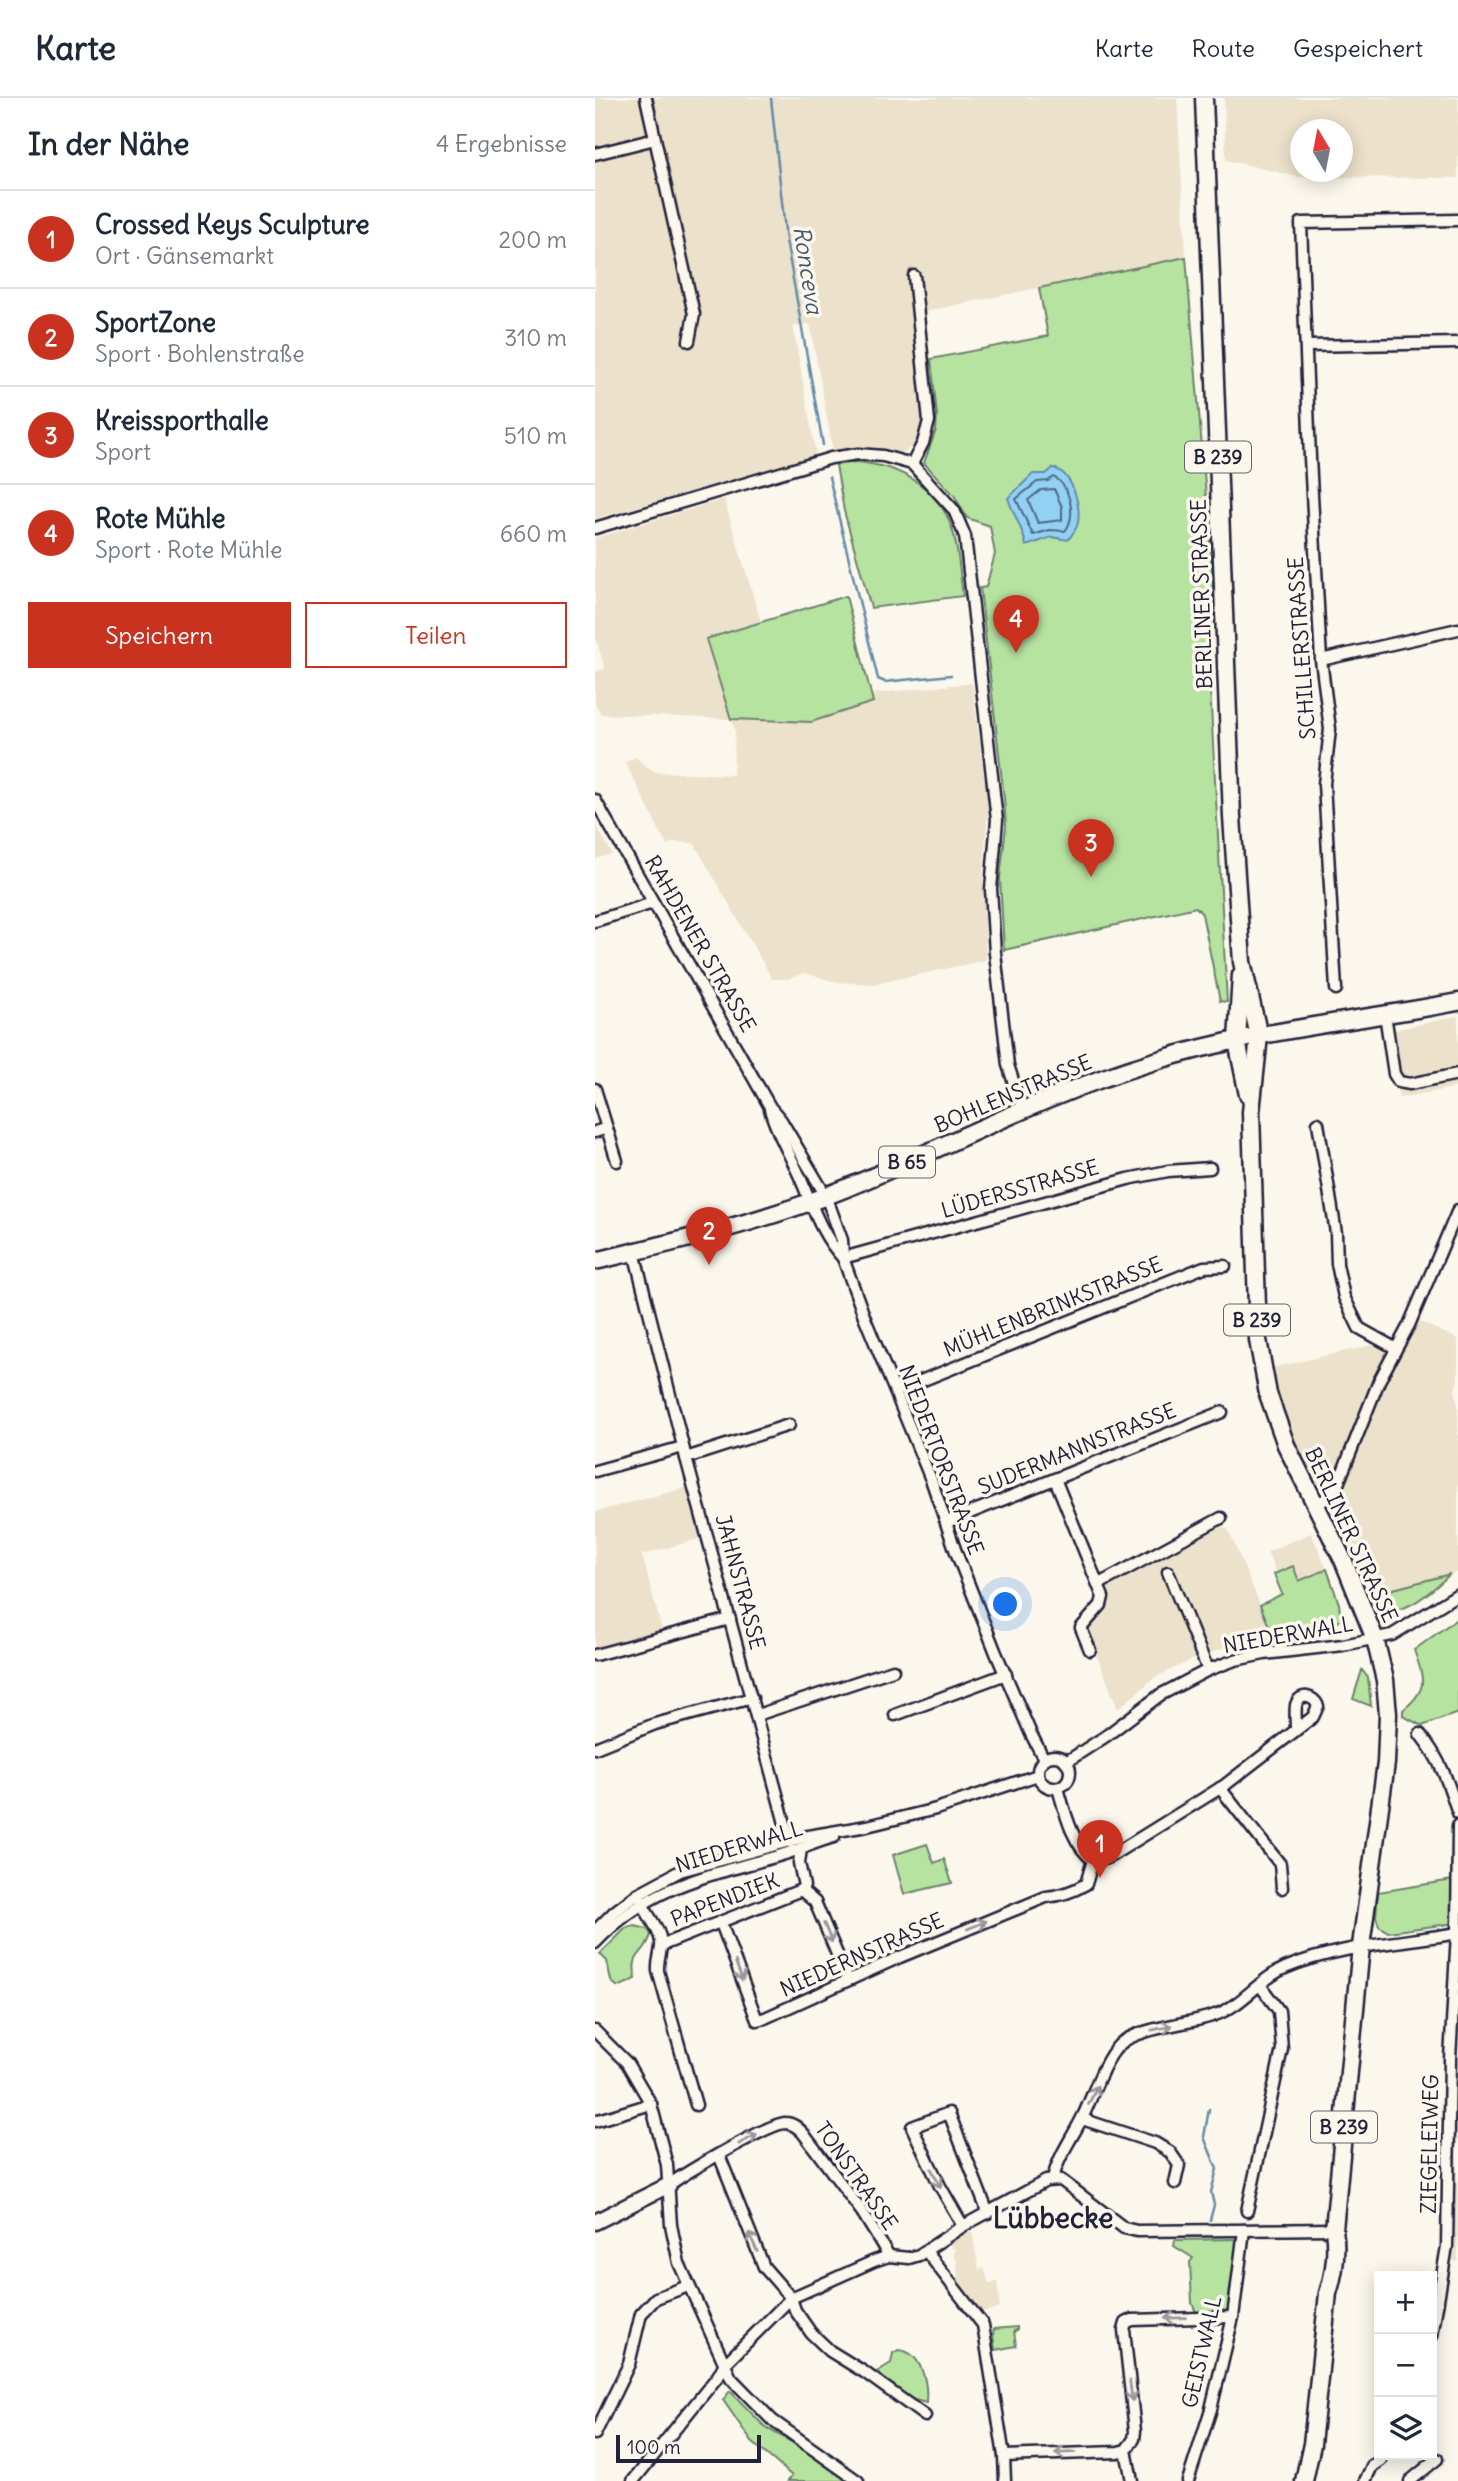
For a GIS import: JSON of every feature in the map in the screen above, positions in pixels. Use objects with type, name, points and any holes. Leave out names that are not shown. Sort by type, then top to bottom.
[{"type":"main road","name":"BERLINER STRASSE","points":[[1204,98],[1232,817],[1242,962],[1237,1041],[1251,1112]]},
{"type":"main road","name":"BERLINER STRASSE","points":[[1242,962],[1259,1037],[1251,1112],[1256,1298],[1262,1366],[1268,1394],[1286,1445],[1344,1562],[1375,1639],[1385,1681],[1388,1714],[1386,1763],[1361,1946],[1334,2229],[1336,2243],[1333,2278],[1328,2293],[1312,2444],[1304,2481]]},
{"type":"main road","name":"BOHLENSTRASSE","points":[[595,1261],[717,1233],[810,1202],[1023,1111],[1119,1072],[1154,1061],[1237,1041],[1458,1002]]},
{"type":"street","points":[[646,98],[694,314],[689,341]]},
{"type":"street","points":[[595,153],[656,139]]},
{"type":"street","name":"SCHILLERSTRASSE","points":[[1336,989],[1324,784],[1330,729],[1321,660],[1301,223],[1458,220]]},
{"type":"street","points":[[912,464],[923,443],[929,421],[914,276]]},
{"type":"street","points":[[1307,346],[1458,343]]},
{"type":"street","points":[[595,528],[831,457],[858,454],[883,456],[912,464],[954,510],[965,536],[997,820],[991,889],[995,953],[1008,1065],[1023,1111]]},
{"type":"street","points":[[1321,660],[1458,629]]},
{"type":"street","name":"RAHDENER STRASSE","points":[[595,800],[770,1107],[781,1120],[826,1196]]},
{"type":"street","points":[[595,921],[653,903]]},
{"type":"street","points":[[1385,1014],[1394,1074],[1399,1082],[1410,1084],[1458,1074]]},
{"type":"street","points":[[595,1089],[617,1161]]},
{"type":"street","name":"RAHDENER STRASSE","points":[[770,1107],[774,1123],[810,1202]]},
{"type":"street","points":[[1318,1124],[1344,1297],[1359,1328],[1395,1348]]},
{"type":"street","points":[[595,1132],[607,1128]]},
{"type":"street","name":"LÜDERSSTRASSE","points":[[843,1258],[1128,1179],[1168,1171],[1210,1168]]},
{"type":"street","name":"NIEDERTORSTRASSE","points":[[826,1196],[842,1240],[843,1258],[868,1327],[896,1391],[986,1628],[1044,1759]]},
{"type":"street","name":"NIEDERTORSTRASSE","points":[[810,1202],[830,1245],[843,1258]]},
{"type":"street","points":[[1314,1505],[1326,1499],[1336,1489],[1379,1381],[1409,1325],[1458,1210]]},
{"type":"street","name":"JAHNSTRASSE","points":[[634,1252],[683,1447],[790,1842]]},
{"type":"street","name":"MÜHLENBRINKSTRASSE","points":[[896,1391],[1204,1267],[1225,1266]]},
{"type":"street","name":"SUDERMANNSTRASSE","points":[[947,1522],[1222,1412]]},
{"type":"street","points":[[686,1458],[789,1425]]},
{"type":"street","points":[[595,1471],[683,1447]]},
{"type":"street","points":[[1055,1479],[1103,1597],[1101,1605],[1081,1628],[1090,1650]]},
{"type":"street","points":[[1099,1584],[1221,1518]]},
{"type":"street","name":"NIEDERWALL","points":[[1168,1572],[1208,1670]]},
{"type":"street","name":"NIEDERWALL","points":[[1066,1762],[1160,1695],[1208,1670],[1235,1660],[1264,1654],[1375,1639],[1400,1630],[1458,1594]]},
{"type":"street","points":[[595,1655],[730,1619]]},
{"type":"street","points":[[757,1715],[893,1670]]},
{"type":"street","points":[[895,1715],[1006,1674]]},
{"type":"street","points":[[595,1748],[655,1724],[752,1698]]},
{"type":"street","points":[[1058,1787],[1067,1817],[1083,1852],[1093,1860],[1101,1860],[1220,1788],[1296,1730]]},
{"type":"street","points":[[1420,1734],[1445,1772],[1458,1814]]},
{"type":"street","points":[[1056,1756],[1066,1762],[1070,1771],[1064,1784],[1058,1787],[1044,1785],[1038,1775],[1038,1767],[1044,1759],[1056,1756]]},
{"type":"street","name":"NIEDERWALL","points":[[595,1931],[639,1893],[680,1871],[790,1842],[936,1809],[1038,1775]]},
{"type":"street","points":[[1220,1788],[1280,1864],[1282,1888]]},
{"type":"street","name":"ZIEGELEIWEG","points":[[1432,2334],[1447,2246],[1450,2059],[1458,1933],[1458,1825]]},
{"type":"street","name":"NIEDERWALL","points":[[595,1942],[625,1915],[673,1887],[701,1876],[801,1849],[867,1826]]},
{"type":"street","points":[[801,1849],[800,1863],[804,1886],[801,1890],[814,1902],[848,1980]]},
{"type":"street","name":"NIEDERNSTRASSE","points":[[721,1923],[757,2020],[1046,1897],[1079,1888],[1086,1884],[1093,1860]]},
{"type":"street","name":"PAPENDIEK","points":[[639,1893],[662,1945],[801,1890]]},
{"type":"street","points":[[1053,2179],[1060,2158],[1082,2119],[1111,2056],[1123,2041],[1203,2019],[1233,2007],[1281,1969],[1301,1962],[1361,1946],[1458,1933]]},
{"type":"street","points":[[662,1945],[657,1960],[658,1971],[696,2105]]},
{"type":"street","points":[[1247,2211],[1282,2049],[1279,2011],[1260,1985]]},
{"type":"street","points":[[595,2031],[627,2063],[652,2104],[667,2165],[674,2248],[688,2286],[731,2378],[766,2416],[858,2481]]},
{"type":"street","points":[[595,2121],[652,2104]]},
{"type":"street","points":[[963,2226],[940,2186],[912,2127],[949,2113],[988,2213]]},
{"type":"street","points":[[1082,2119],[1155,2143],[1170,2152],[1179,2165],[1175,2183]]},
{"type":"street","name":"TONSTRASSE","points":[[719,2155],[766,2130],[787,2123],[796,2126],[862,2212],[889,2256]]},
{"type":"street","points":[[595,2221],[669,2185],[719,2155],[764,2267],[791,2298],[795,2310],[811,2333],[830,2351],[864,2371],[925,2416]]},
{"type":"street","points":[[633,2481],[724,2365],[791,2298],[889,2256],[909,2258],[926,2251],[963,2226],[1053,2179],[1061,2180],[1124,2228],[1137,2231],[1334,2229]]},
{"type":"street","name":"GEISTWALL","points":[[1188,2481],[1219,2378],[1233,2317],[1244,2230]]},
{"type":"street","points":[[926,2251],[983,2325],[1004,2456],[1005,2481]]},
{"type":"street","points":[[595,2434],[628,2364],[641,2314],[656,2298],[688,2286]]},
{"type":"street","points":[[1004,2456],[1126,2450],[1134,2440],[1135,2431],[1124,2330],[1126,2323],[1132,2320],[1233,2317]]},
{"type":"street","points":[[1126,2450],[1132,2481]]},
{"type":"street","points":[[1365,2481],[1372,2466],[1381,2460]]},
{"type":"street","points":[[1410,2481],[1436,2460]]},
{"type":"shaded area","points":[[595,98],[1177,98],[1186,257],[913,314],[924,403],[923,420],[917,443],[903,453],[869,448],[833,451],[810,324],[793,326],[816,455],[595,519]]},
{"type":"shaded area","points":[[1224,98],[1458,98],[1458,178],[1353,177],[1353,119],[1290,119],[1290,175],[1226,160]]},
{"type":"shaded area","points":[[724,499],[761,622],[707,639],[873,702],[871,694],[972,683],[988,808],[983,878],[986,960],[875,984],[836,982],[804,973],[788,979],[772,979],[694,843],[674,842],[667,845],[625,762],[635,757],[653,772],[733,775],[735,730],[731,719],[601,714],[595,703],[595,672],[605,669],[595,636],[595,538]]},
{"type":"shaded area","points":[[595,823],[612,854],[595,859]]},
{"type":"shaded area","points":[[1458,1016],[1458,1087],[1399,1098],[1389,1031]]},
{"type":"shaded area","points":[[1418,1321],[1458,1339],[1458,1380],[1455,1390],[1458,1404],[1458,1572],[1371,1595],[1361,1562],[1340,1517],[1344,1484],[1331,1477],[1323,1484],[1316,1485],[1310,1479],[1282,1412],[1271,1368],[1373,1345],[1396,1359]]},
{"type":"shaded area","points":[[689,1487],[702,1538],[642,1555],[662,1630],[595,1647],[595,1512]]},
{"type":"shaded area","points":[[1215,1526],[1228,1529],[1274,1638],[1232,1645],[1191,1660],[1154,1678],[1118,1709],[1086,1628],[1109,1602],[1103,1587]]},
{"type":"shaded area","points":[[1311,1533],[1327,1569],[1299,1581],[1293,1566],[1276,1573],[1267,1552]]},
{"type":"shaded area","points":[[1456,2035],[1458,2261],[1453,2261]]},
{"type":"shaded area","points":[[972,2232],[979,2270],[984,2268],[989,2284],[997,2282],[1000,2308],[982,2312],[958,2283],[957,2259],[954,2259],[955,2248],[952,2248],[951,2243],[954,2242],[953,2236]]},
{"type":"green space","points":[[1186,257],[1213,580],[1209,669],[1227,1002],[1220,1001],[1202,914],[1196,907],[1004,950],[1000,878],[1006,826],[980,588],[986,587],[995,554],[990,526],[967,518],[954,495],[924,463],[936,430],[931,359],[1048,336],[1039,288]]},
{"type":"green space","points":[[855,462],[888,468],[903,474],[917,482],[940,504],[954,535],[963,596],[871,608],[844,511],[836,465]]},
{"type":"green space","points":[[846,596],[873,702],[811,722],[731,719],[706,639]]},
{"type":"green space","points":[[1293,1566],[1299,1581],[1327,1569],[1339,1604],[1341,1619],[1335,1625],[1319,1632],[1274,1638],[1260,1605],[1282,1594],[1274,1574]]},
{"type":"green space","points":[[1450,1574],[1411,1605],[1400,1609],[1379,1605],[1371,1595]]},
{"type":"green space","points":[[1458,1618],[1458,1713],[1422,1726],[1403,1716],[1403,1710],[1417,1696],[1422,1683],[1414,1650]]},
{"type":"green space","points":[[1362,1670],[1368,1678],[1371,1706],[1353,1699]]},
{"type":"green space","points":[[927,1844],[934,1863],[944,1859],[952,1883],[904,1894],[893,1855]]},
{"type":"green space","points":[[1453,1880],[1453,1920],[1449,1924],[1388,1932],[1379,1926],[1376,1917],[1378,1892]]},
{"type":"green space","points":[[635,1926],[647,1929],[651,1934],[646,1947],[636,1959],[636,1979],[618,1987],[611,1981],[607,1961],[600,1954],[626,1928]]},
{"type":"green space","points":[[1240,2239],[1230,2311],[1196,2312],[1192,2303],[1190,2262],[1193,2258],[1174,2246],[1175,2240]]},
{"type":"green space","points":[[1017,2327],[1014,2331],[1016,2346],[995,2350],[994,2329]]},
{"type":"green space","points":[[899,2350],[913,2356],[922,2370],[926,2403],[911,2399],[875,2373],[891,2363],[893,2353]]},
{"type":"green space","points":[[730,2391],[766,2428],[801,2447],[850,2481],[788,2481],[792,2476],[752,2442],[723,2400]]},
{"type":"water","points":[[1053,468],[1066,476],[1071,483],[1077,501],[1077,526],[1068,540],[1052,537],[1026,546],[1008,498],[1033,474],[1046,474]]},
{"type":"waterway","name":"Ronceva","points":[[771,98],[786,240],[823,445]]},
{"type":"waterway","name":"Ronceva","points":[[829,477],[878,679],[885,682],[951,675]]},
{"type":"waterway","name":"Ronceva","points":[[1209,2109],[1204,2137],[1217,2169],[1211,2192],[1214,2205],[1210,2220]]},
{"type":"place","name":"Rote Mühle","points":[[1016,653]]},
{"type":"place","name":"Kreissporthalle","points":[[1091,877]]},
{"type":"place","name":"SportZone","points":[[709,1265]]},
{"type":"place","name":"Crossed Keys Sculpture","points":[[1100,1878]]},
{"type":"district","name":"Lübbecke","points":[[1053,2218]]}]
